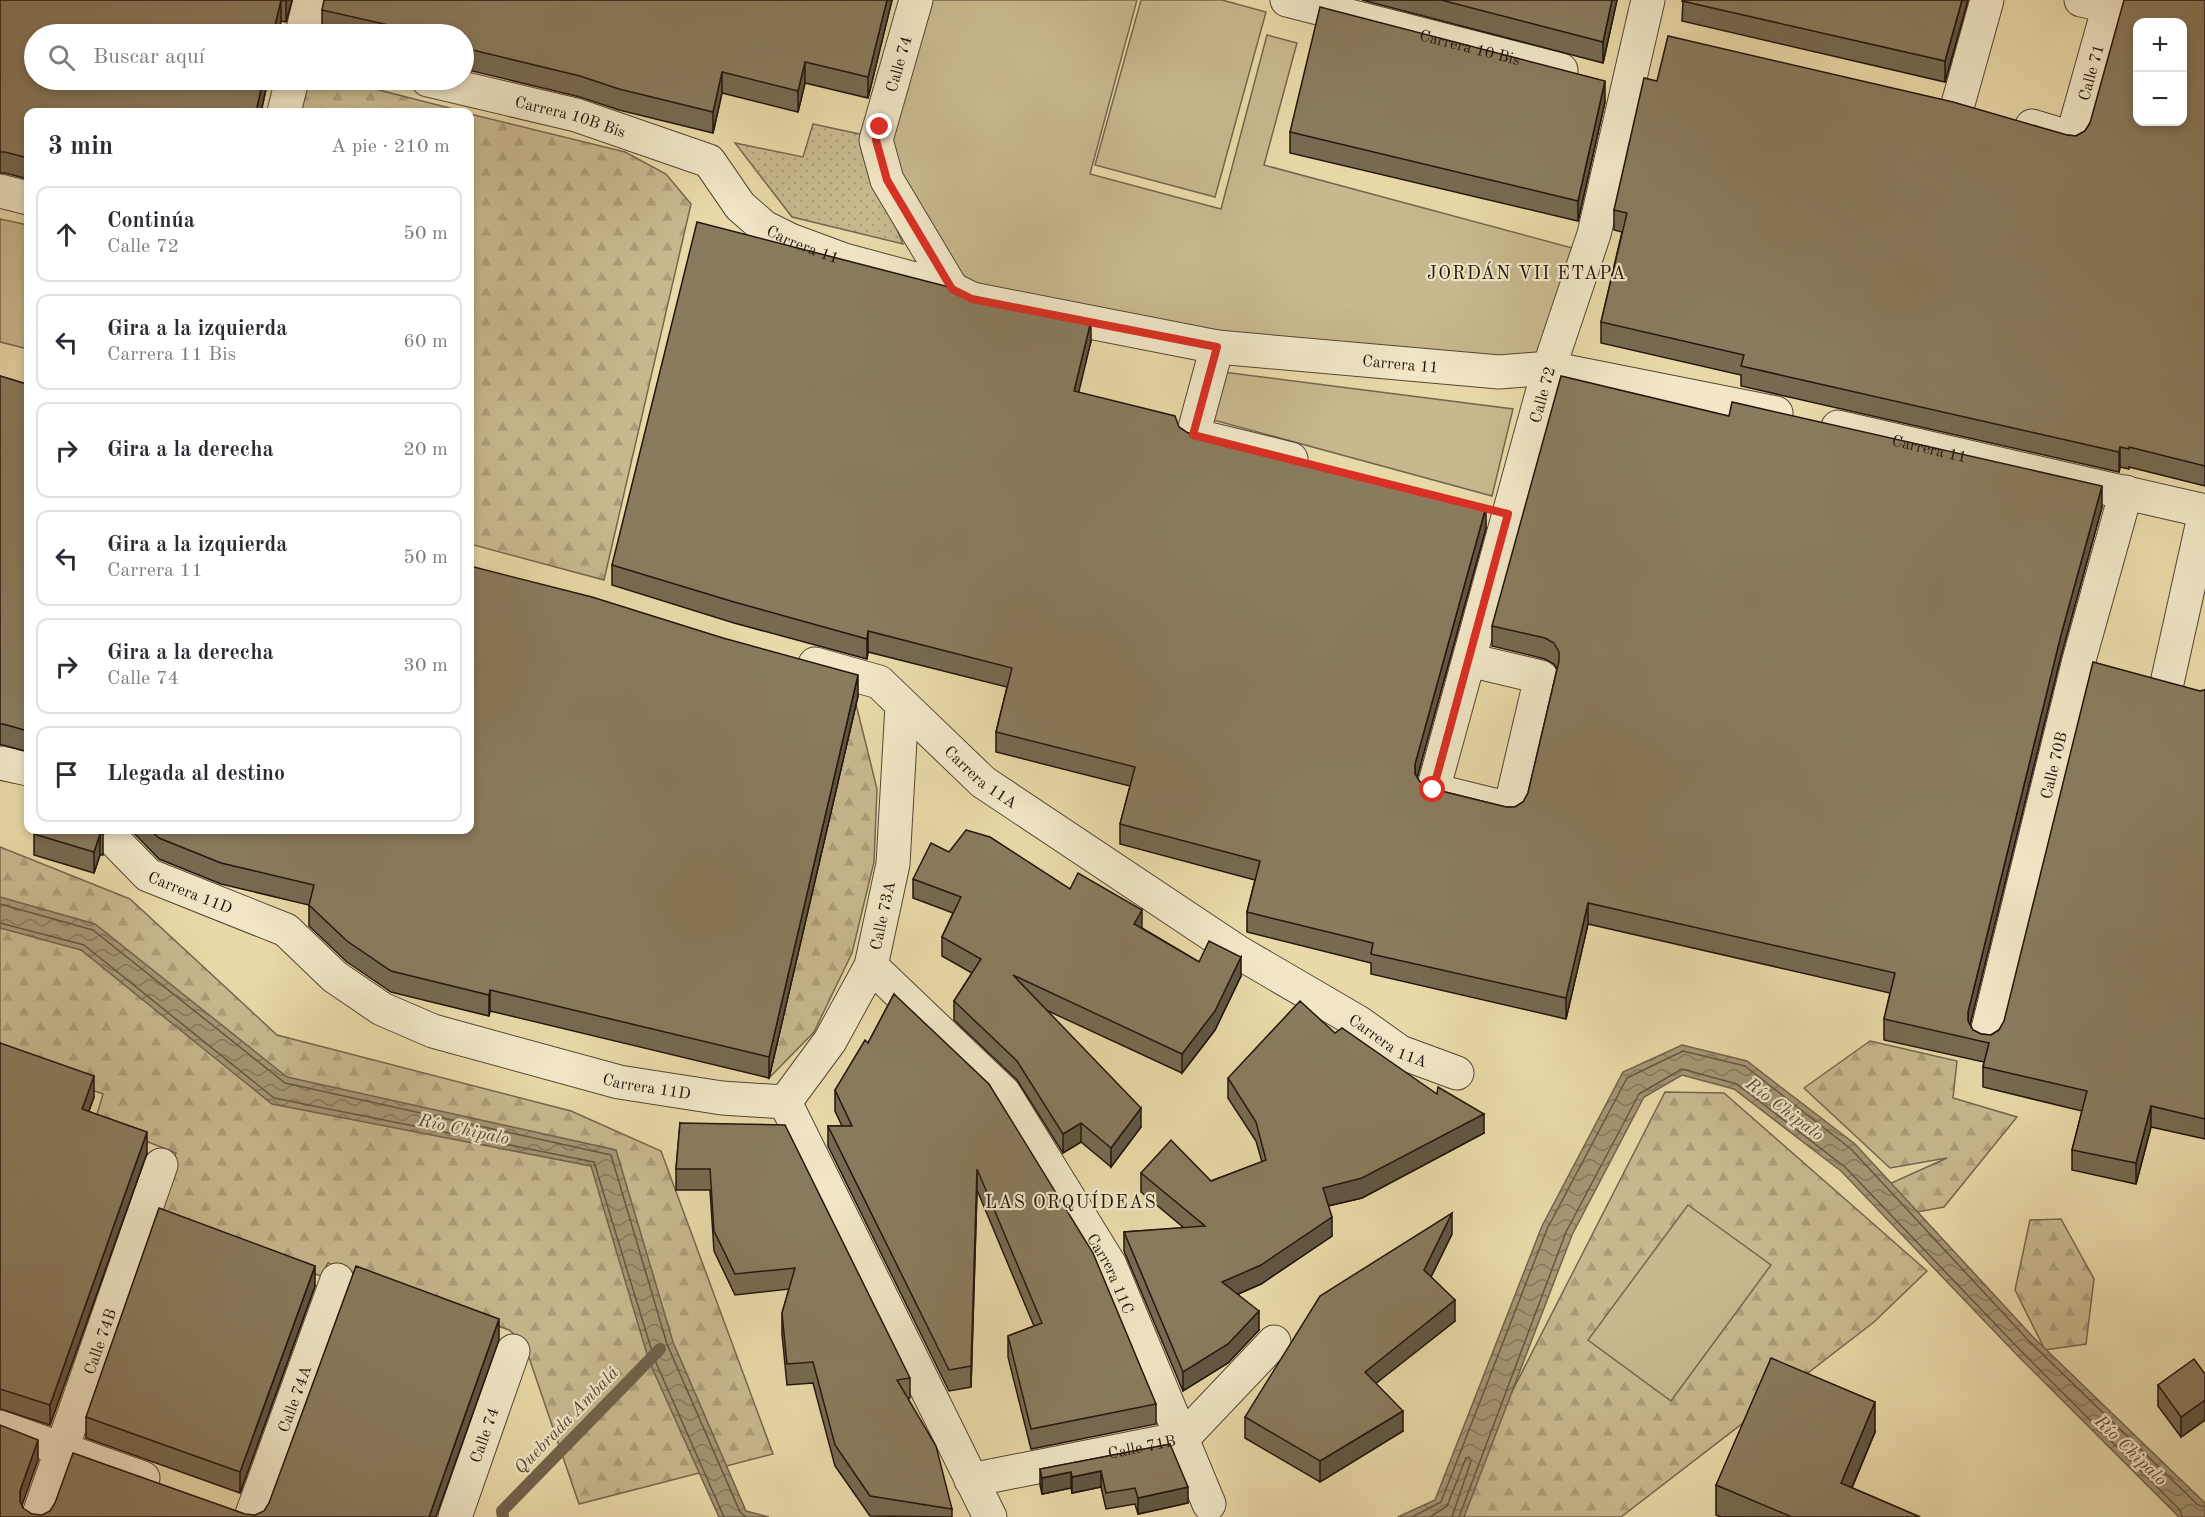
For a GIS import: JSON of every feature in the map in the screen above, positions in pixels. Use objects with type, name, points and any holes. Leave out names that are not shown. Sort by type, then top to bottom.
[{"type":"street","points":[[304,24],[310,0]]},
{"type":"street","name":"Calle 74","points":[[916,0],[876,140],[887,180],[952,289]]},
{"type":"street","name":"Calle 72","points":[[1469,660],[1540,677],[1510,809],[1433,790],[1469,660],[1496,511],[1549,368],[1594,234],[1607,83],[1640,31],[1648,0]]},
{"type":"street","name":"Calle 71","points":[[1987,0],[1946,101],[2072,138],[2095,3]]},
{"type":"street","name":"Carrera 10 Bis","points":[[1300,3],[1607,83]]},
{"type":"street","points":[[1640,31],[1674,39]]},
{"type":"street","points":[[285,108],[290,90]]},
{"type":"street","name":"Carrera 10B Bis","points":[[472,90],[576,114],[709,160]]},
{"type":"street","name":"Carrera 11","points":[[709,160],[740,206],[764,227],[790,240],[844,260],[952,289],[972,299],[1217,347],[1499,372],[1549,368],[1731,403],[2205,511]]},
{"type":"street","points":[[0,191],[24,197]]},
{"type":"street","points":[[1217,347],[1193,435],[1315,465]]},
{"type":"street","name":"Calle 70B","points":[[1986,1037],[2079,660],[2126,492]]},
{"type":"street","points":[[2167,683],[2205,511]]},
{"type":"street","name":"Carrera 11A","points":[[782,655],[879,682],[983,782],[1110,868],[1238,952],[1358,1022],[1400,1052],[1457,1073]]},
{"type":"street","points":[[2079,660],[2198,691]]},
{"type":"street","name":"Calle 73A","points":[[785,1102],[830,1041],[871,966],[893,864],[902,705]]},
{"type":"street","points":[[0,763],[24,769]]},
{"type":"street","name":"Carrera 11D","points":[[113,834],[148,875],[286,930],[335,977],[382,1009],[434,1031],[619,1082],[722,1098],[785,1102]]},
{"type":"street","name":"Carrera 11C","points":[[871,966],[1004,1094],[1110,1265],[1209,1504]]},
{"type":"street","points":[[785,1102],[990,1517]]},
{"type":"street","name":"Calle 74B","points":[[38,1517],[161,1165]]},
{"type":"street","name":"Calle 74A","points":[[251,1517],[337,1280]]},
{"type":"street","name":"Calle 71B","points":[[972,1480],[1183,1438],[1274,1342]]},
{"type":"street","name":"Calle 74","points":[[455,1517],[513,1352]]},
{"type":"street","points":[[0,1427],[173,1489]]},
{"type":"street","points":[[218,1505],[251,1517]]},
{"type":"green space","points":[[924,0],[1137,0],[1090,174],[1221,209],[1267,35],[1297,43],[1264,165],[1576,249],[1546,356],[1519,365],[1221,334],[956,284],[884,143]]},
{"type":"green space","points":[[1141,0],[1222,0],[1266,12],[1215,197],[1095,165]]},
{"type":"green space","points":[[300,90],[379,90],[449,108],[297,108]]},
{"type":"green space","points":[[474,115],[625,152],[666,174],[691,204],[604,580],[474,545]]},
{"type":"green space","points":[[813,124],[864,135],[875,178],[903,244],[792,217],[735,143],[803,157]]},
{"type":"green space","points":[[0,219],[24,224],[24,348],[0,342]]},
{"type":"green space","points":[[1223,372],[1513,409],[1492,496],[1210,419]]},
{"type":"green space","points":[[856,704],[877,789],[874,862],[852,953],[814,1032],[769,1078]]},
{"type":"green space","points":[[0,847],[130,899],[277,1035],[571,1111],[661,1151],[773,1454],[579,1504],[524,1343],[509,1330],[328,1263],[321,1276],[153,1217],[176,1153],[95,1121],[103,1094],[0,1057]]},
{"type":"green space","points":[[1870,1041],[1957,1061],[1953,1098],[2017,1117],[1944,1207],[1912,1213],[1887,1185],[1947,1158],[1890,1168],[1804,1088]]},
{"type":"green space","points":[[1665,1092],[1724,1093],[1927,1271],[1874,1322],[1621,1517],[1448,1517]]},
{"type":"green space","points":[[1688,1205],[1771,1265],[1671,1401],[1588,1340]]},
{"type":"green space","points":[[2061,1219],[2094,1279],[2086,1344],[2045,1350],[2015,1290],[2030,1220]]},
{"type":"water","name":"Río Chipalo","points":[[0,897],[95,924],[287,1077],[616,1150],[673,1342],[746,1511],[769,1517],[719,1517],[649,1361],[591,1166],[272,1104],[81,950],[0,928]]},
{"type":"water","name":"Río Chipalo","points":[[1682,1045],[1747,1061],[1855,1144],[2033,1337],[2205,1503],[2205,1517],[2179,1517],[2017,1355],[1841,1171],[1734,1089],[1682,1075],[1644,1097],[1572,1235],[1464,1517],[1398,1517],[1435,1500],[1542,1226],[1623,1072]]},
{"type":"building","points":[[0,0],[281,0],[275,24],[24,24],[24,90],[261,90],[257,108],[24,108],[24,157],[0,152]]},
{"type":"building","points":[[324,0],[887,0],[868,77],[805,62],[798,91],[722,72],[713,112],[474,50],[474,24],[384,24],[322,10]]},
{"type":"building","points":[[1441,0],[1612,0],[1603,42]]},
{"type":"building","points":[[1683,0],[1962,0],[1945,61]]},
{"type":"building","points":[[2124,0],[2205,0],[2205,466],[2129,447],[2129,449],[2120,447],[2119,452],[1741,366],[1744,355],[1601,322],[1627,213],[1614,210],[1644,78],[1657,81],[1668,36],[1953,102],[2067,135],[2076,136],[2085,131],[2090,123]]},
{"type":"building","points":[[1320,7],[1605,81],[1578,201],[1290,132]]},
{"type":"building","points":[[697,222],[945,286],[968,297],[1091,321],[1074,391],[1175,416],[1179,427],[1188,433],[1486,507],[1415,764],[1415,774],[1420,782],[1429,788],[1506,807],[1515,807],[1523,802],[1528,793],[1559,661],[1559,652],[1554,643],[1545,638],[1492,626],[1561,376],[1729,416],[1732,402],[2102,486],[2061,635],[1968,1012],[1968,1021],[1973,1030],[1991,1035],[1999,1030],[2004,1021],[2093,662],[2200,691],[2205,690],[2205,1119],[2151,1106],[2136,1163],[2072,1150],[2087,1091],[1983,1067],[1989,1043],[1884,1019],[1895,973],[1588,903],[1566,998],[1371,954],[1373,943],[1247,912],[1260,861],[1120,824],[1135,767],[996,732],[1012,668],[868,631],[867,639],[612,565]]},
{"type":"building","points":[[0,376],[24,383],[24,730],[0,724]]},
{"type":"building","points":[[474,567],[592,597],[723,638],[858,675],[769,1057],[490,990],[489,995],[391,971],[347,941],[309,905],[314,885],[221,863],[159,838],[154,834],[474,834]]},
{"type":"building","points":[[966,830],[990,837],[1070,889],[1078,873],[1142,910],[1134,924],[1199,962],[1209,941],[1241,957],[1215,1011],[1182,1054],[1013,975],[1141,1108],[1111,1148],[1081,1123],[1063,1134],[1017,1061],[954,1001],[981,959],[942,937],[961,897],[913,879],[931,843],[949,852]]},
{"type":"building","points":[[34,834],[100,834],[94,852]]},
{"type":"building","points":[[894,994],[989,1084],[1093,1253],[1156,1404],[1031,1429],[1008,1336],[1042,1323],[977,1169],[971,1366],[949,1370],[828,1126],[852,1126],[835,1090],[865,1040],[868,1043]]},
{"type":"building","points":[[1300,1001],[1335,1033],[1342,1028],[1437,1094],[1438,1087],[1484,1114],[1362,1178],[1323,1188],[1332,1217],[1261,1265],[1222,1282],[1259,1311],[1228,1344],[1183,1372],[1124,1232],[1205,1226],[1141,1173],[1171,1140],[1211,1181],[1266,1160],[1256,1122],[1228,1078]]},
{"type":"building","points":[[0,1043],[94,1076],[82,1109],[147,1132],[50,1405],[0,1389]]},
{"type":"building","points":[[680,1123],[785,1125],[910,1378],[897,1380],[936,1446],[952,1509],[870,1496],[835,1445],[813,1362],[787,1364],[782,1313],[795,1268],[735,1274],[714,1231],[710,1169],[676,1169]]},
{"type":"building","points":[[159,1208],[315,1266],[240,1472],[86,1417]]},
{"type":"building","points":[[1452,1213],[1424,1270],[1455,1300],[1365,1372],[1403,1411],[1320,1461],[1245,1417],[1320,1296]]},
{"type":"building","points":[[356,1266],[499,1319],[429,1517],[0,1517],[0,1425],[38,1440],[20,1491],[23,1508],[32,1514],[42,1515],[50,1511],[73,1453],[245,1514],[255,1515],[264,1511],[269,1503]]},
{"type":"building","points":[[1771,1358],[1875,1402],[1841,1483],[1920,1517],[1792,1517],[1716,1485]]},
{"type":"building","points":[[2194,1359],[2205,1374],[2205,1400],[2181,1417],[2158,1385]]},
{"type":"building","points":[[1170,1444],[1188,1487],[1138,1498],[1135,1488],[1106,1493],[1101,1471],[1072,1477],[1071,1472],[1042,1478],[1040,1469]]},
{"type":"waterway","name":"Quebrada Ambalá","points":[[503,1517],[502,1511],[660,1349]]},
{"type":"district","name":"JORDÁN VII ETAPA","points":[[1527,273]]},
{"type":"district","name":"LAS ORQUÍDEAS","points":[[1071,1202]]},
{"type":"route","points":[[880,127],[876,140],[887,180],[952,289],[972,299],[1217,347],[1193,435],[1225,441],[1508,514],[1433,790]]}]
